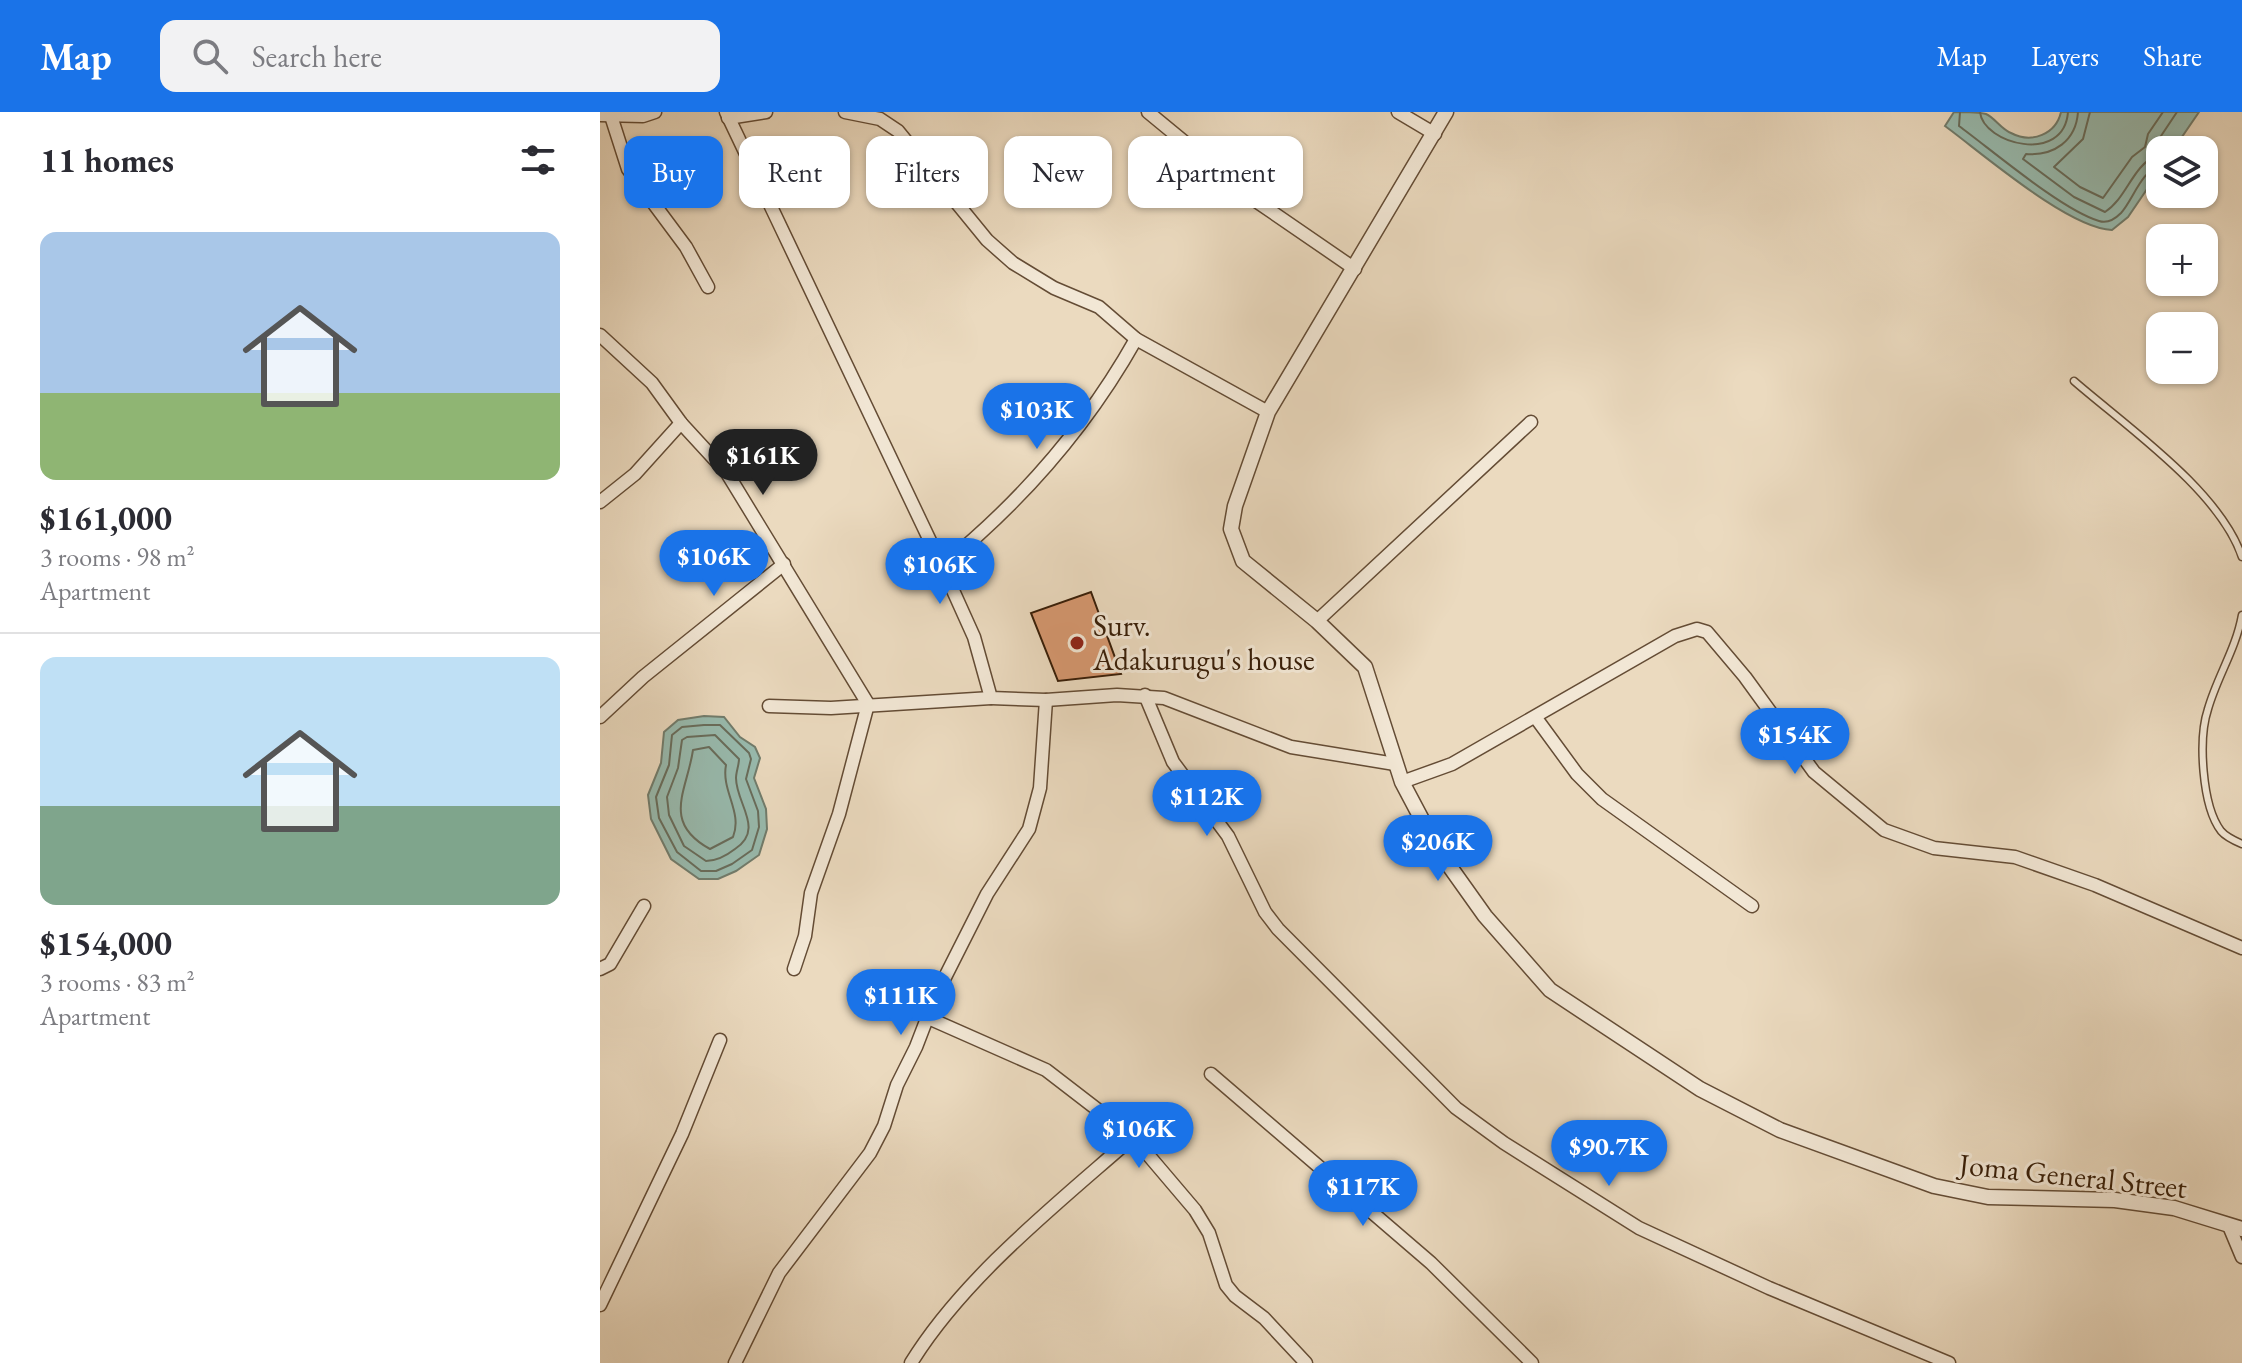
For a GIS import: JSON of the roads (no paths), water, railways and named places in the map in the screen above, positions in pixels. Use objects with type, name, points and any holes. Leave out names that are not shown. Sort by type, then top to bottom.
[{"type":"street","points":[[655,112],[643,116],[606,116],[628,169],[686,247],[708,287]]},
{"type":"street","points":[[766,112],[727,115],[942,566],[974,637],[991,698]]},
{"type":"street","points":[[845,112],[880,119],[898,131],[987,240],[1013,263],[1054,288],[1099,307],[1136,339],[1268,412]]},
{"type":"street","points":[[1148,112],[1256,201],[1355,269]]},
{"type":"street","points":[[1398,112],[1435,134]]},
{"type":"street","name":"Joma General Street","points":[[1446,112],[1268,412],[1235,506],[1231,529],[1243,561],[1317,621],[1365,667],[1402,782],[1438,850],[1485,916],[1550,990],[1700,1089],[1780,1130],[1934,1186],[1988,1197],[2115,1200],[2174,1208],[2235,1228]]},
{"type":"street","points":[[600,335],[652,383],[681,423],[727,473],[868,704],[839,814],[811,893],[805,936],[794,969]]},
{"type":"street","points":[[942,566],[995,523],[1043,473],[1112,381],[1136,339]]},
{"type":"street","points":[[1317,621],[1531,422]]},
{"type":"street","points":[[600,502],[635,474],[681,423]]},
{"type":"street","points":[[600,717],[643,677],[784,564]]},
{"type":"street","points":[[1402,782],[1452,764],[1675,636],[1697,629],[1707,632],[1745,677],[1814,772],[1884,830],[1934,848],[2015,857],[2095,885],[2242,948]]},
{"type":"street","points":[[769,706],[831,708],[991,698],[1046,700],[1145,695],[1164,698],[1291,747],[1395,764]]},
{"type":"street","points":[[1145,695],[1173,762],[1228,836],[1265,912],[1278,929],[1456,1108],[1504,1143],[1639,1228],[1769,1288],[1949,1363]]},
{"type":"street","points":[[735,1363],[779,1273],[870,1153],[884,1126],[897,1085],[916,1047],[926,1017],[987,894],[1029,829],[1040,788],[1046,700]]},
{"type":"street","points":[[1536,718],[1577,774],[1602,799],[1752,906]]},
{"type":"street","points":[[600,969],[610,964],[644,906]]},
{"type":"street","points":[[926,1017],[1046,1070],[1133,1137],[1195,1210],[1209,1233],[1226,1285],[1235,1296],[1264,1318],[1306,1363]]},
{"type":"street","points":[[600,1305],[682,1134],[720,1040]]},
{"type":"street","points":[[1211,1074],[1431,1263],[1532,1363]]},
{"type":"street","points":[[911,1363],[938,1325],[995,1262],[1133,1137]]},
{"type":"street","points":[[2235,1228],[2242,1257]]},
{"type":"lane","points":[[2074,381],[2203,494],[2235,537],[2242,557]]},
{"type":"lane","points":[[2242,615],[2239,631],[2206,712],[2203,760],[2210,812],[2223,834],[2242,844]]},
{"type":"water","points":[[1954,112],[1975,112],[1986,114],[2007,131],[2019,136],[2035,137],[2049,131],[2061,112],[2199,112],[2183,136],[2146,136],[2146,191],[2128,217],[2112,230],[2094,226],[2050,204],[1945,126]]},
{"type":"water","points":[[724,717],[740,737],[755,747],[760,758],[754,778],[766,809],[767,829],[759,855],[718,879],[699,879],[671,859],[651,819],[648,795],[661,763],[664,732],[678,720]]},
{"type":"place","name":"Surv. Adakurugu's house","points":[[1077,643]]}]
